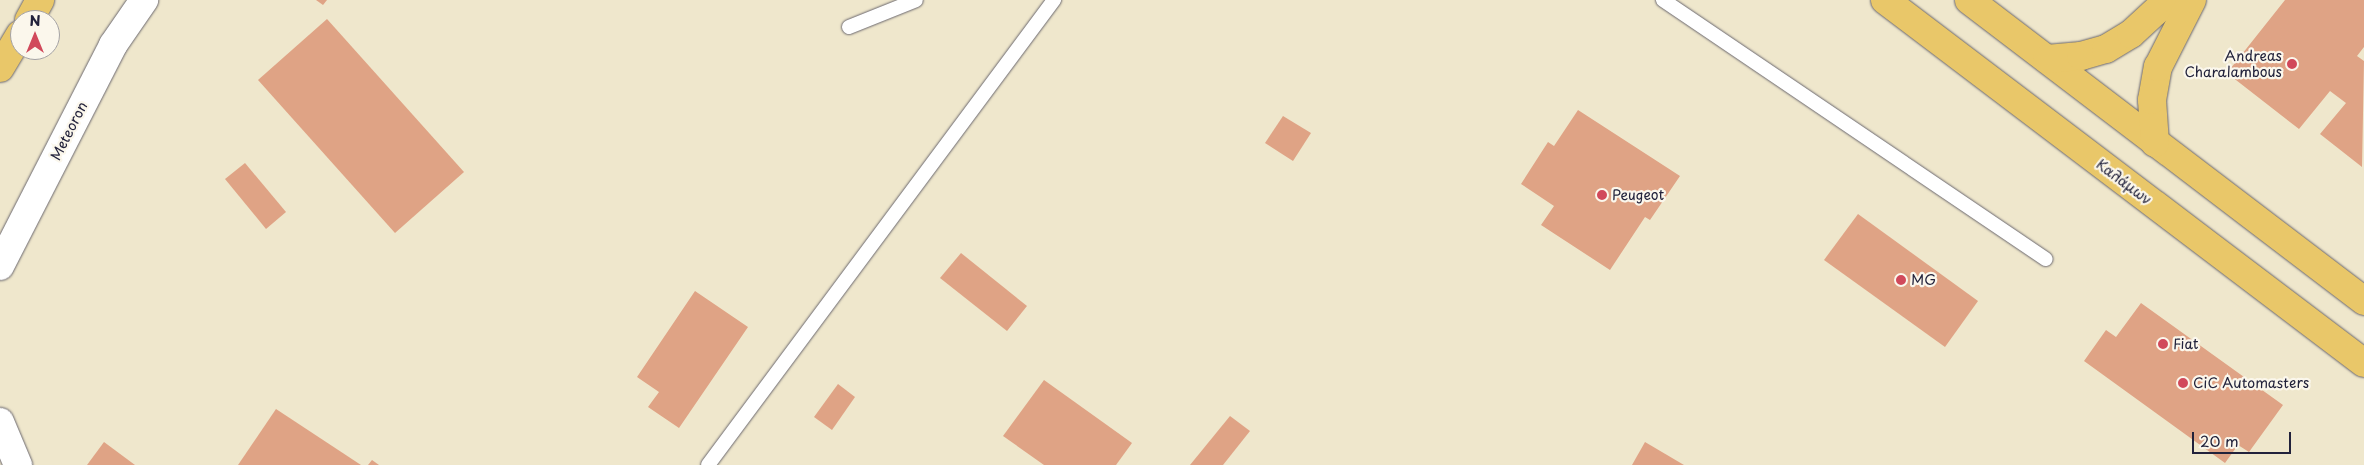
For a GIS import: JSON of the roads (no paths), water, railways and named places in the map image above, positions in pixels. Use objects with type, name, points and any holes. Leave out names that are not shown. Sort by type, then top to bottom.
[{"type":"main road","name":"Καλάμων","points":[[1885,0],[2364,363]]},
{"type":"main road","points":[[1969,0],[2364,301]]},
{"type":"main road","points":[[2047,59],[2081,56],[2106,48],[2131,34],[2168,0]]},
{"type":"main road","points":[[2155,143],[2152,100],[2158,66],[2192,0]]},
{"type":"main road","points":[[0,68],[10,52]]},
{"type":"street","name":"Meteoron","points":[[0,266],[113,45],[144,0]]},
{"type":"street","points":[[0,422],[18,465]]},
{"type":"lane","points":[[849,27],[916,0]]},
{"type":"lane","points":[[708,465],[1054,0]]},
{"type":"lane","points":[[1663,0],[2046,258]]},
{"type":"place","name":"Andreas Charalambous","points":[[2292,64]]},
{"type":"place","name":"Peugeot","points":[[1602,195]]},
{"type":"place","name":"MG","points":[[1901,280]]},
{"type":"place","name":"Fiat","points":[[2163,344]]},
{"type":"place","name":"CiC Automasters","points":[[2183,383]]}]
